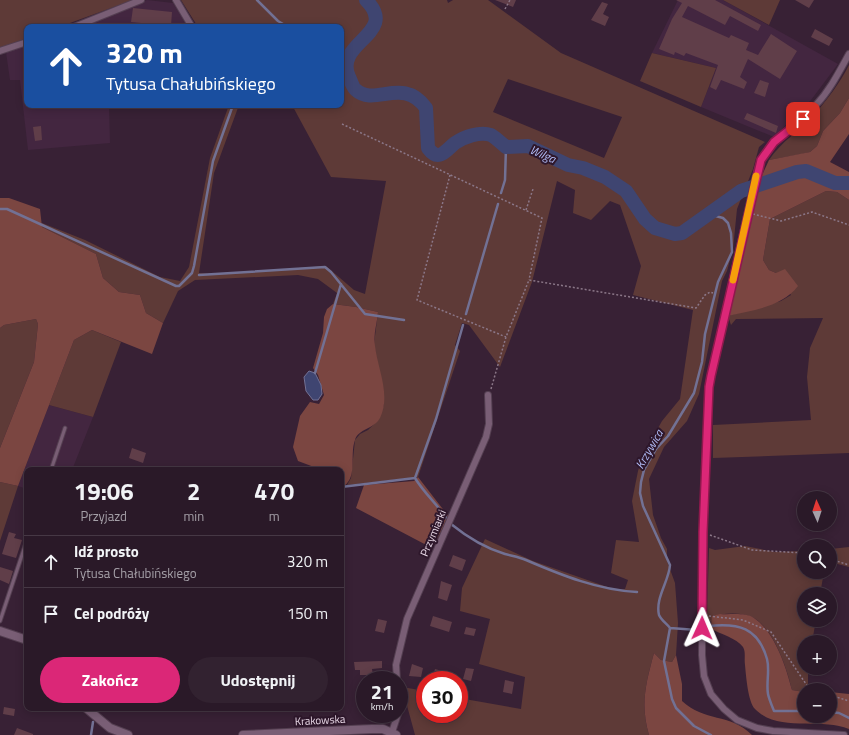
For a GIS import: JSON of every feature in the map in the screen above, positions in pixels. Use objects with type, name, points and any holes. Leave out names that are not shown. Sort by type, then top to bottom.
[{"type":"street","points":[[81,24],[141,0]]},
{"type":"street","points":[[176,0],[190,24]]},
{"type":"street","points":[[0,51],[24,43]]},
{"type":"street","points":[[844,735],[757,728],[737,720],[724,710],[711,694],[704,676],[702,655],[703,532],[709,387],[755,179],[761,160],[765,153],[774,142],[803,119],[817,104],[834,82],[849,54]]},
{"type":"street","name":"Przymiarki","points":[[396,671],[396,665],[406,619],[486,437],[488,424],[488,395]]},
{"type":"street","points":[[0,631],[24,639]]},
{"type":"street","points":[[90,711],[110,728],[128,735]]},
{"type":"street","points":[[394,734],[396,723]]},
{"type":"street","name":"Krakowska","points":[[243,735],[372,728],[394,734]]},
{"type":"lane","points":[[52,467],[65,428]]},
{"type":"lane","points":[[0,621],[24,549]]},
{"type":"path","points":[[505,9],[510,0]]},
{"type":"path","points":[[342,124],[542,218],[529,280],[506,337],[488,395]]},
{"type":"path","points":[[450,175],[417,300],[506,337]]},
{"type":"path","points":[[526,210],[533,189]]},
{"type":"path","points":[[748,212],[781,221],[812,212],[849,225]]},
{"type":"path","points":[[529,280],[696,308],[705,295],[710,292],[713,293]]},
{"type":"path","points":[[703,532],[752,550],[797,553]]},
{"type":"path","points":[[837,561],[849,565]]},
{"type":"path","points":[[703,614],[743,620],[771,632],[805,683]]},
{"type":"path","points":[[837,697],[849,701]]},
{"type":"shaded area","points":[[0,0],[133,0],[67,24],[24,24],[24,39],[0,48]]},
{"type":"shaded area","points":[[147,0],[173,3],[186,24],[90,24]]},
{"type":"shaded area","points":[[181,0],[447,0],[448,3],[453,0],[488,0],[561,53],[765,142],[759,147],[753,169],[737,209],[733,249],[727,271],[722,281],[699,394],[687,421],[664,447],[649,479],[653,515],[661,538],[667,549],[667,561],[675,583],[678,623],[676,655],[672,662],[661,660],[654,653],[651,664],[645,694],[645,714],[649,735],[415,735],[408,709],[408,688],[416,689],[416,723],[468,723],[468,700],[521,709],[525,677],[479,664],[490,619],[460,611],[462,588],[485,539],[533,561],[616,590],[625,589],[628,580],[611,573],[616,540],[639,542],[632,501],[638,471],[643,455],[662,421],[680,399],[693,310],[633,295],[641,266],[620,205],[610,201],[591,220],[573,213],[575,190],[557,181],[532,282],[500,367],[469,325],[462,323],[455,345],[460,351],[418,477],[347,485],[351,478],[355,440],[360,434],[368,430],[379,419],[384,404],[374,344],[378,312],[333,304],[337,293],[318,279],[298,275],[195,280],[178,291],[163,323],[146,313],[140,295],[119,292],[103,278],[96,254],[42,227],[42,223],[85,240],[160,277],[180,281],[189,267],[210,158],[228,108],[238,108],[214,173],[199,273],[217,274],[326,266],[354,290],[365,294],[386,181],[331,177],[294,108],[344,108],[344,24],[196,24]],"holes":[[[508,79],[622,117],[604,158],[493,112]]]},
{"type":"shaded area","points":[[678,0],[723,0],[838,64],[811,100],[774,137],[701,107],[716,68],[652,53]]},
{"type":"shaded area","points":[[723,0],[780,0],[769,25]]},
{"type":"shaded area","points":[[24,46],[24,108],[109,108],[110,143],[28,150],[20,80],[10,80],[6,52]]},
{"type":"shaded area","points":[[652,53],[716,68],[701,107],[640,81]]},
{"type":"shaded area","points":[[849,65],[849,98],[840,113],[823,131],[817,146],[810,152],[769,160],[779,148],[818,110],[837,85]]},
{"type":"shaded area","points":[[849,98],[849,134],[830,162],[849,172],[849,200],[837,192],[826,191],[770,219],[763,260],[769,270],[776,273],[785,269],[798,286],[784,299],[766,307],[728,316],[757,186],[769,160],[810,152],[817,146],[823,131],[840,113]]},
{"type":"shaded area","points":[[826,191],[837,192],[849,200],[849,453],[713,458],[713,425],[811,420],[807,377],[810,348],[823,318],[736,319],[731,325],[728,316],[781,301],[791,295],[776,273],[769,270],[763,260],[770,219]]},
{"type":"shaded area","points":[[0,198],[9,198],[40,209],[42,227],[96,254],[103,278],[119,292],[140,295],[146,313],[163,323],[152,354],[92,330],[74,340],[24,467],[18,486],[0,482],[0,448],[34,362],[38,324],[36,319],[4,325],[0,328]]},
{"type":"shaded area","points":[[333,304],[378,312],[375,342],[383,382],[383,409],[377,422],[359,433],[357,436],[353,446],[352,473],[347,484],[344,486],[344,467],[314,467],[298,461],[293,447],[300,416],[310,402],[319,404],[324,395],[318,375],[313,368],[323,333],[324,317],[327,309]]},
{"type":"shaded area","points":[[36,319],[38,324],[34,362],[0,448],[0,328],[4,325]]},
{"type":"shaded area","points":[[92,330],[121,342],[93,417],[49,405],[74,340]]},
{"type":"shaded area","points":[[49,405],[93,417],[73,467],[25,467]]},
{"type":"shaded area","points":[[24,470],[24,488],[18,486]]},
{"type":"shaded area","points":[[418,477],[449,517],[432,548],[356,508],[364,485],[414,481]]},
{"type":"shaded area","points":[[0,482],[18,486],[0,541]]},
{"type":"shaded area","points":[[745,546],[775,552],[797,551],[797,579],[823,579],[821,587],[797,587],[797,627],[815,627],[813,635],[797,635],[797,675],[808,675],[808,683],[797,683],[797,691],[792,690],[787,671],[773,639],[760,622],[748,615],[738,614],[722,614],[712,616],[712,623],[707,617],[709,548],[715,550]]},
{"type":"shaded area","points":[[849,547],[849,567],[837,564],[837,548]]},
{"type":"shaded area","points":[[720,614],[742,614],[750,616],[761,624],[768,632],[779,651],[792,690],[797,691],[797,723],[837,723],[837,693],[849,694],[849,729],[826,724],[788,723],[776,721],[755,709],[751,701],[748,688],[743,647],[732,639],[711,629],[712,616]]},
{"type":"shaded area","points":[[654,653],[661,660],[672,662],[676,655],[682,684],[682,701],[690,708],[735,723],[752,735],[649,735],[646,724],[645,694]]},
{"type":"water","points":[[309,371],[315,373],[321,385],[322,394],[318,400],[313,400],[306,391],[304,377]]},
{"type":"building","points":[[495,0],[516,0],[513,7]]},
{"type":"building","points":[[676,0],[715,0],[761,25],[758,31],[730,16],[725,25],[688,6],[682,17],[729,38],[731,35],[749,43],[746,50],[758,55],[771,34],[797,51],[780,79],[748,59],[740,77],[747,82],[744,89],[721,80],[716,90],[710,87],[718,65],[686,53],[684,56],[675,52],[674,55],[659,49],[672,19],[682,3]]},
{"type":"building","points":[[795,0],[814,0],[809,8]]},
{"type":"building","points":[[602,2],[608,4],[603,14],[609,17],[605,26],[591,20]]},
{"type":"building","points":[[133,8],[172,12],[171,24],[131,22]]},
{"type":"building","points":[[815,29],[833,39],[829,46],[811,37]]},
{"type":"building","points":[[760,80],[769,83],[765,97],[754,93]]},
{"type":"building","points":[[747,113],[778,126],[776,133],[744,119]]},
{"type":"building","points":[[41,126],[42,140],[35,141],[33,127]]},
{"type":"building","points":[[132,448],[146,453],[143,463],[129,458]]},
{"type":"building","points":[[9,532],[16,534],[14,538],[22,540],[16,558],[2,554]]},
{"type":"building","points":[[453,555],[466,560],[462,571],[449,566]]},
{"type":"building","points":[[0,567],[13,571],[9,584],[0,580]]},
{"type":"building","points":[[441,581],[452,585],[447,601],[438,598]]},
{"type":"building","points":[[433,616],[452,622],[449,632],[430,626]]},
{"type":"building","points":[[378,619],[387,621],[384,633],[375,631]]},
{"type":"building","points":[[466,627],[476,629],[474,636],[464,634]]},
{"type":"building","points":[[382,661],[382,668],[372,669],[372,671],[355,670],[354,662]]},
{"type":"building","points":[[412,664],[423,668],[422,671],[416,671],[416,677],[409,676]]},
{"type":"building","points":[[466,668],[474,669],[471,681],[468,680],[468,671],[465,671]]},
{"type":"building","points":[[505,680],[514,682],[512,694],[503,692]]},
{"type":"building","points":[[4,707],[15,709],[14,716],[3,714]]},
{"type":"building","points":[[17,728],[33,734],[33,735],[14,735]]},
{"type":"waterway","points":[[257,0],[283,24]]},
{"type":"waterway","name":"Wilga","points":[[366,0],[374,12],[375,21],[371,30],[350,55],[347,65],[352,84],[356,90],[364,94],[372,95],[399,93],[408,94],[417,99],[426,108],[428,148],[436,155],[442,154],[455,143],[463,139],[472,135],[482,134],[491,135],[506,147],[528,146],[568,165],[583,168],[605,177],[626,191],[645,219],[655,228],[675,234],[682,233],[741,191],[797,172],[806,171],[835,183],[849,183]]},
{"type":"waterway","points":[[0,209],[7,209],[176,286],[179,286],[192,273],[213,161],[232,108]]},
{"type":"waterway","points":[[501,193],[505,180],[506,147]]},
{"type":"waterway","points":[[466,314],[498,204]]},
{"type":"waterway","name":"Krzywica","points":[[670,628],[660,617],[658,609],[660,596],[670,565],[643,506],[640,493],[641,482],[644,470],[656,449],[668,436],[694,393],[702,362],[705,334],[718,282],[732,252],[731,233],[728,223],[723,218],[708,214]]},
{"type":"waterway","points":[[199,275],[325,267],[331,272],[365,314],[404,320]]},
{"type":"waterway","points":[[315,373],[341,284]]},
{"type":"waterway","points":[[447,519],[422,489],[415,478],[436,419],[463,325]]},
{"type":"waterway","points":[[344,487],[415,478]]},
{"type":"waterway","points":[[451,524],[476,542],[498,552],[523,559],[580,581],[622,591],[637,592]]},
{"type":"waterway","points":[[709,626],[729,625],[746,629],[752,634],[763,648],[767,659],[768,694],[774,711],[797,711]]},
{"type":"waterway","name":"Krzywica","points":[[670,628],[664,661],[672,699],[676,708],[694,726],[711,735]]},
{"type":"waterway","points":[[670,628],[697,630]]},
{"type":"waterway","points":[[837,713],[849,718]]},
{"type":"waterway","points":[[91,735],[93,722]]},
{"type":"slow traffic","points":[[733,280],[756,176]]},
{"type":"route","points":[[702,628],[703,532],[709,387],[711,376],[755,179],[761,160],[774,142],[803,119]]}]
